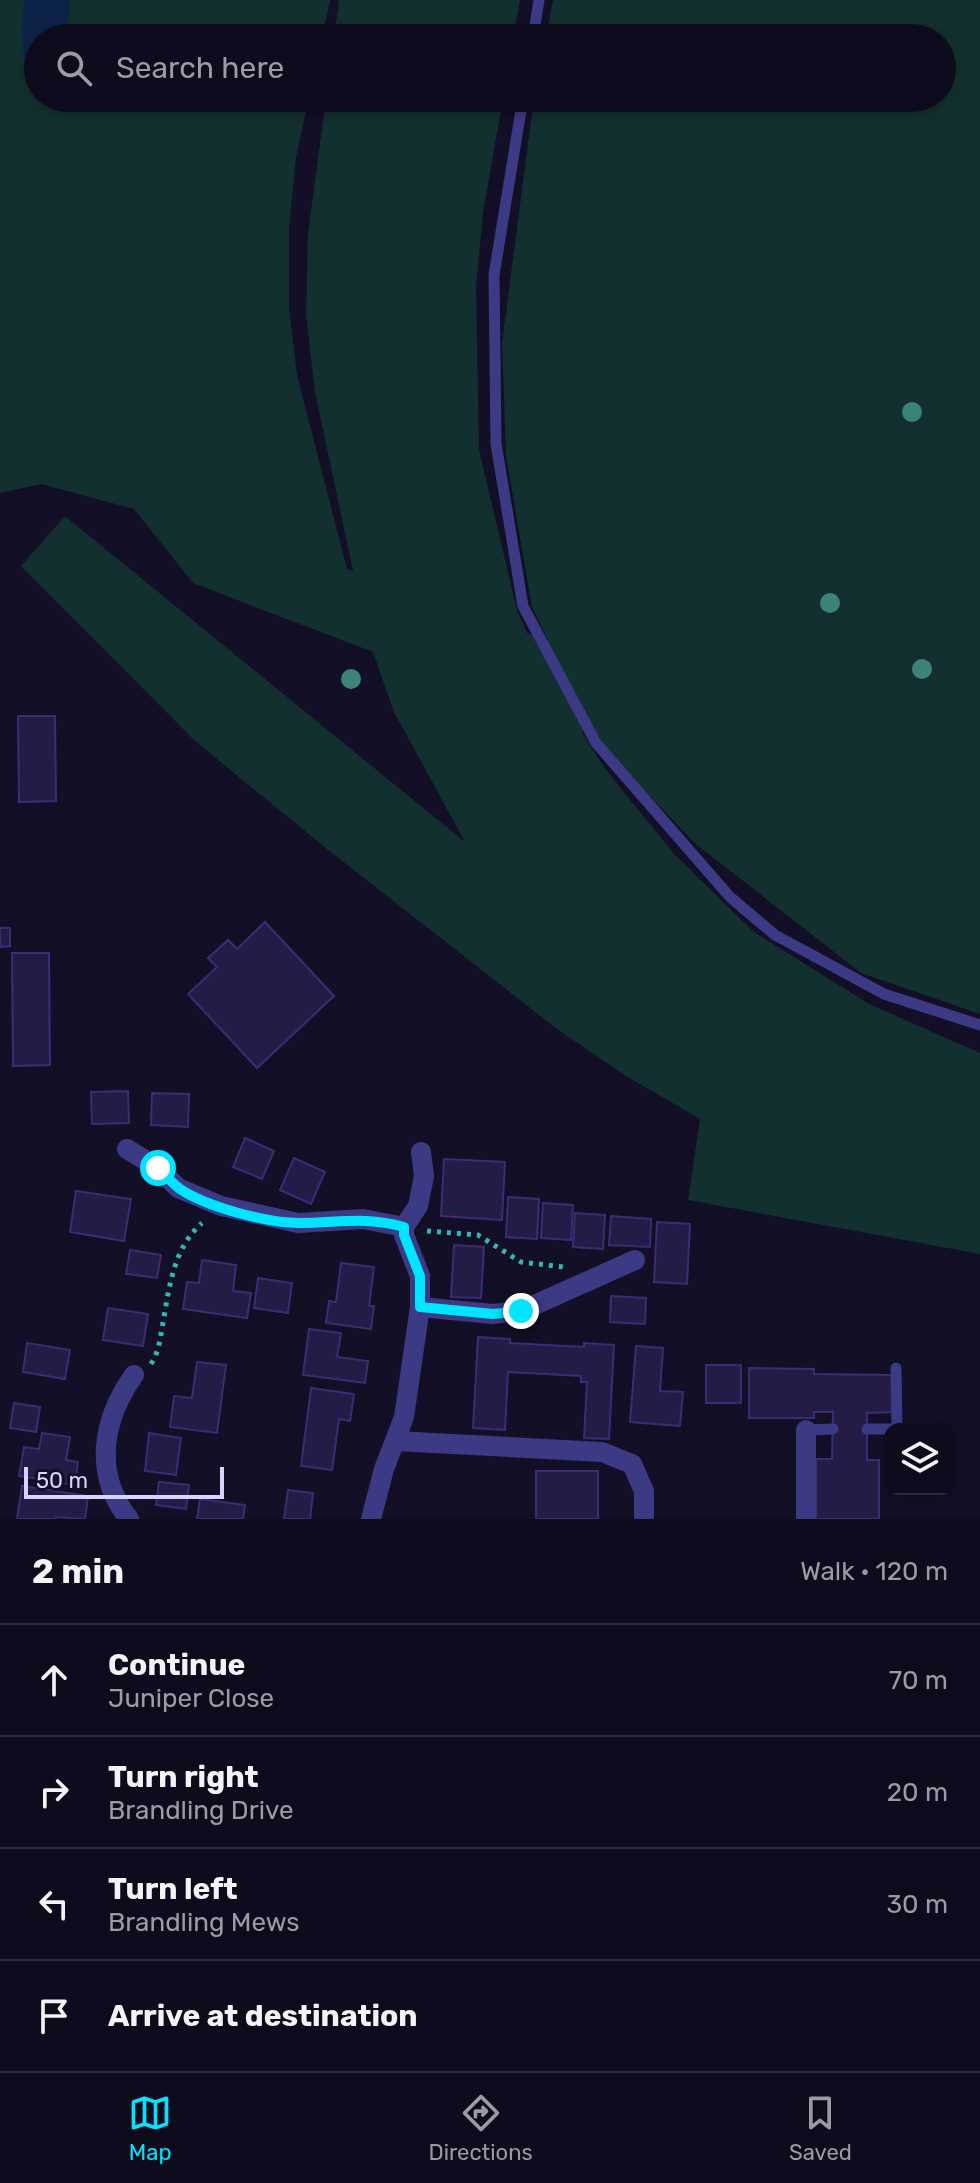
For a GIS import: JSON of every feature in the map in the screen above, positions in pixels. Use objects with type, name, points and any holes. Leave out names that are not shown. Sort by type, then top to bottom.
[{"type":"street","points":[[127,1149],[158,1168],[178,1188],[221,1206],[298,1223],[363,1219],[404,1227]]},
{"type":"street","points":[[371,1519],[384,1469],[404,1417],[420,1307],[420,1276],[404,1235],[404,1227],[418,1206],[424,1176],[421,1152]]},
{"type":"street","points":[[420,1307],[493,1314],[521,1311],[635,1260]]},
{"type":"street","points":[[129,1519],[116,1503],[104,1462],[111,1418],[120,1394],[134,1375]]},
{"type":"street","points":[[806,1430],[806,1519]]},
{"type":"street","points":[[396,1441],[602,1452],[632,1464],[644,1491],[644,1519]]},
{"type":"lane","points":[[535,24],[539,0]]},
{"type":"lane","points":[[521,112],[494,275],[496,444],[523,606],[596,743],[730,897],[775,935],[884,994],[980,1025]]},
{"type":"lane","points":[[867,1429],[897,1429],[896,1368]]},
{"type":"lane","points":[[806,1430],[833,1429]]},
{"type":"path","points":[[134,1375],[152,1363],[158,1351],[172,1276],[180,1253],[191,1233],[221,1206]]},
{"type":"path","points":[[404,1227],[478,1235],[521,1262],[568,1268],[581,1284]]},
{"type":"green space","points":[[0,0],[330,0],[325,24],[24,24],[24,112],[306,112],[296,157],[289,228],[289,308],[297,375],[347,569],[353,571],[315,392],[306,314],[308,234],[324,112],[501,112],[483,213],[476,286],[479,450],[517,610],[527,633],[548,640],[532,607],[506,456],[502,343],[532,112],[956,112],[956,24],[549,24],[553,0],[980,0],[980,1014],[861,973],[697,845],[589,734],[581,731],[606,770],[675,855],[754,932],[869,1004],[980,1053],[980,1254],[688,1200],[700,1119],[626,1076],[557,1029],[327,849],[195,741],[21,566],[65,516],[465,842],[394,712],[373,652],[193,583],[134,509],[41,484],[0,493]]},
{"type":"green space","points":[[339,0],[520,0],[516,24],[336,24]]},
{"type":"water","points":[[24,0],[70,0],[67,24],[24,24],[24,54],[22,29]]},
{"type":"building","points":[[18,716],[55,716],[56,801],[19,802]]},
{"type":"building","points":[[265,922],[334,996],[257,1068],[188,994],[217,967],[208,958],[228,940],[237,949]]},
{"type":"building","points":[[0,928],[10,928],[10,946],[0,947]]},
{"type":"building","points":[[12,953],[49,953],[50,1065],[13,1066]]},
{"type":"building","points":[[128,1091],[129,1123],[92,1124],[91,1092]]},
{"type":"building","points":[[152,1093],[189,1094],[188,1127],[151,1125]]},
{"type":"building","points":[[245,1138],[274,1151],[262,1179],[233,1167]]},
{"type":"building","points":[[294,1158],[325,1172],[311,1204],[280,1190]]},
{"type":"building","points":[[444,1159],[505,1162],[502,1220],[441,1216]]},
{"type":"building","points":[[76,1191],[131,1199],[124,1241],[70,1232]]},
{"type":"building","points":[[508,1197],[539,1199],[537,1239],[506,1237]]},
{"type":"building","points":[[543,1203],[573,1205],[571,1240],[541,1238]]},
{"type":"building","points":[[575,1213],[605,1215],[603,1249],[573,1247]]},
{"type":"building","points":[[611,1216],[651,1219],[650,1247],[609,1245]]},
{"type":"building","points":[[657,1222],[690,1224],[687,1284],[654,1282]]},
{"type":"building","points":[[454,1245],[484,1247],[481,1298],[451,1297]]},
{"type":"building","points":[[130,1250],[161,1255],[157,1278],[126,1274]]},
{"type":"building","points":[[202,1260],[236,1265],[233,1291],[251,1293],[247,1318],[183,1309],[187,1282],[199,1283]]},
{"type":"building","points":[[341,1263],[374,1267],[369,1306],[374,1306],[371,1329],[326,1323],[329,1301],[336,1302]]},
{"type":"building","points":[[258,1278],[292,1283],[288,1313],[254,1308]]},
{"type":"building","points":[[611,1296],[646,1298],[645,1324],[610,1322]]},
{"type":"building","points":[[108,1308],[148,1314],[143,1346],[103,1340]]},
{"type":"building","points":[[309,1329],[341,1333],[337,1357],[368,1361],[365,1383],[303,1375]]},
{"type":"building","points":[[478,1337],[510,1339],[510,1343],[584,1347],[584,1343],[614,1345],[609,1439],[584,1438],[587,1382],[581,1382],[581,1376],[508,1372],[505,1430],[473,1428]]},
{"type":"building","points":[[27,1343],[70,1350],[65,1379],[23,1372]]},
{"type":"building","points":[[636,1346],[663,1348],[660,1391],[683,1392],[680,1426],[630,1422]]},
{"type":"building","points":[[197,1362],[226,1365],[217,1433],[170,1427],[174,1396],[192,1398]]},
{"type":"building","points":[[706,1365],[741,1365],[741,1403],[706,1403]]},
{"type":"building","points":[[749,1368],[814,1369],[814,1374],[892,1375],[892,1412],[867,1413],[867,1460],[879,1460],[879,1519],[816,1519],[816,1459],[832,1459],[833,1412],[814,1412],[814,1418],[749,1418]]},
{"type":"building","points":[[311,1388],[354,1394],[350,1421],[339,1419],[332,1470],[301,1466]]},
{"type":"building","points":[[14,1403],[40,1407],[36,1432],[10,1428]]},
{"type":"building","points":[[42,1433],[70,1437],[66,1460],[78,1462],[75,1485],[19,1476],[24,1447],[39,1449]]},
{"type":"building","points":[[149,1433],[181,1438],[176,1475],[145,1471]]},
{"type":"building","points":[[536,1471],[598,1471],[598,1519],[536,1519]]},
{"type":"building","points":[[159,1482],[189,1485],[186,1509],[156,1505]]},
{"type":"building","points":[[22,1486],[88,1496],[85,1519],[17,1519]]},
{"type":"building","points":[[288,1490],[313,1493],[310,1519],[284,1519]]},
{"type":"building","points":[[200,1499],[245,1505],[243,1519],[197,1519]]},
{"type":"route","points":[[158,1168],[178,1188],[193,1196],[266,1218],[298,1223],[363,1219],[404,1227],[404,1235],[418,1265],[420,1307],[493,1314],[521,1311]]}]
